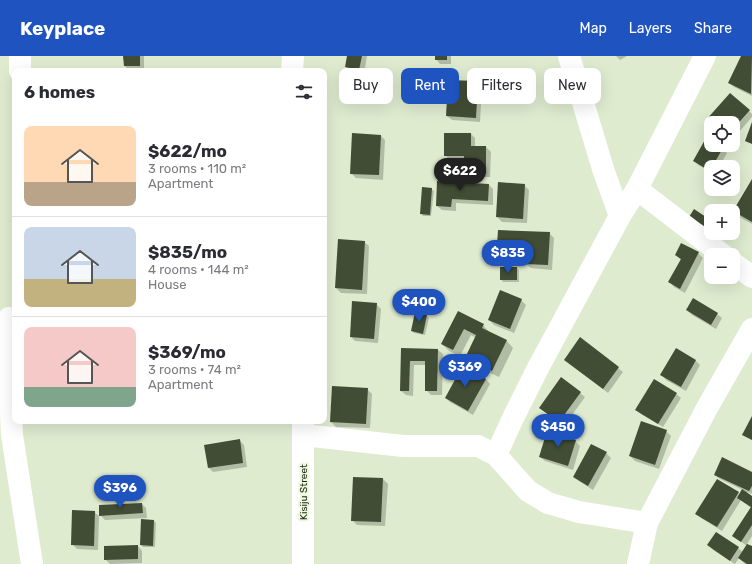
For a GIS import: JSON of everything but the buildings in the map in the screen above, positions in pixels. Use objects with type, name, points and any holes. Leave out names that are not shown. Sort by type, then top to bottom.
[{"type":"street","points":[[20,56],[20,68]]},
{"type":"street","points":[[292,68],[293,56]]},
{"type":"street","points":[[569,56],[604,172],[620,216]]},
{"type":"street","points":[[496,455],[538,368],[620,216],[637,188],[705,56]]},
{"type":"street","points":[[637,188],[714,248]]},
{"type":"street","points":[[740,268],[752,277]]},
{"type":"street","points":[[8,317],[12,435],[32,564]]},
{"type":"street","points":[[638,564],[647,523],[707,408],[751,335]]},
{"type":"street","points":[[303,428],[403,446],[478,446],[496,455],[528,491],[548,503],[579,512],[647,523]]},
{"type":"street","name":"Kisiju Street","points":[[303,428],[304,564]]}]
